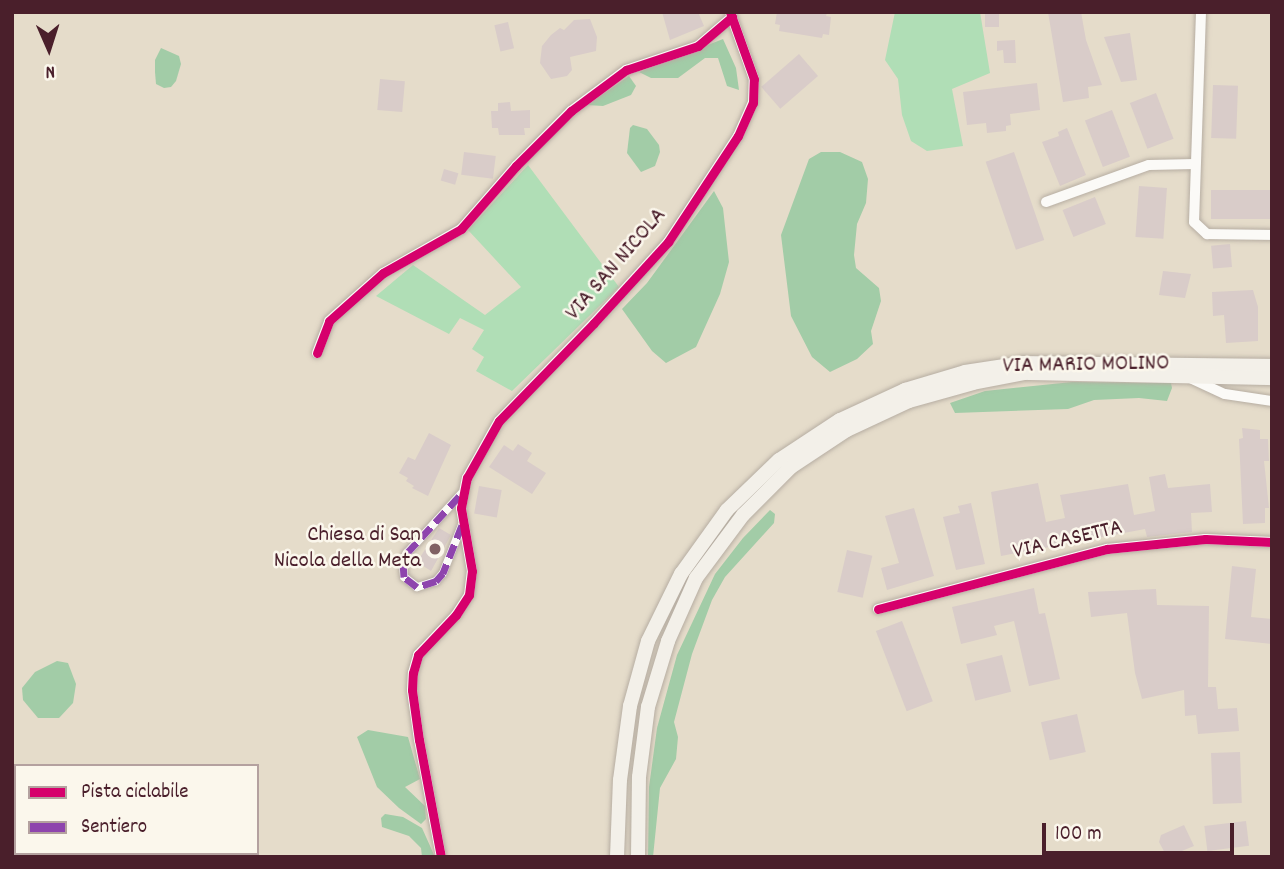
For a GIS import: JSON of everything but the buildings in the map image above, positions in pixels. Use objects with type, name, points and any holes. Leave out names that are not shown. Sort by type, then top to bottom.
[{"type":"main road","name":"VIA MARIO MOLINO","points":[[617,857],[620,780],[630,706],[648,641],[681,574],[727,510],[779,460],[840,420],[905,390],[965,372],[1024,363],[1272,366]]},
{"type":"main road","name":"VIA MARIO MOLINO","points":[[638,857],[639,777],[648,707],[667,641],[696,578],[743,515],[791,467],[847,430],[909,401],[973,383],[1025,373],[1272,378]]},
{"type":"street","points":[[1201,12],[1194,222],[1207,234],[1272,235]]},
{"type":"street","points":[[317,353],[330,321],[383,273],[461,229],[516,166],[571,111],[626,70],[698,46],[731,15]]},
{"type":"street","name":"VIA SAN NICOLA","points":[[441,857],[412,690],[418,655],[456,615],[468,595],[472,572],[462,525],[463,494],[474,462],[499,421],[668,242],[738,136],[753,103],[754,79],[731,15]]},
{"type":"street","points":[[1046,202],[1149,164],[1195,164]]},
{"type":"street","points":[[1187,376],[1224,394],[1272,401]]},
{"type":"street","points":[[462,525],[443,573],[436,581],[417,587],[404,577],[402,564],[415,542],[463,494]]},
{"type":"street","name":"VIA CASETTA","points":[[878,609],[1107,549],[1205,540],[1272,542]]},
{"type":"green space","points":[[895,12],[980,12],[990,73],[952,89],[963,146],[927,151],[911,141],[902,115],[898,79],[885,60]]},
{"type":"green space","points":[[723,39],[736,68],[739,90],[727,86],[718,58],[705,58],[678,78],[651,78],[639,72]]},
{"type":"green space","points":[[161,48],[179,56],[181,64],[176,81],[171,87],[164,88],[156,84],[155,60]]},
{"type":"green space","points":[[629,76],[636,86],[631,95],[603,106],[587,105]]},
{"type":"green space","points":[[633,125],[647,129],[659,145],[660,152],[655,166],[641,172],[627,153],[630,128]]},
{"type":"green space","points":[[821,152],[840,152],[862,162],[868,179],[866,203],[857,224],[854,255],[856,268],[879,288],[881,301],[871,331],[873,344],[857,359],[830,372],[812,357],[791,316],[781,235],[809,159]]},
{"type":"green space","points":[[528,165],[619,287],[512,391],[476,371],[484,357],[472,349],[484,330],[460,318],[449,334],[376,296],[413,265],[485,315],[521,287],[468,230]]},
{"type":"green space","points":[[714,191],[723,208],[729,262],[720,294],[696,347],[666,363],[652,351],[622,309],[647,283]]},
{"type":"green space","points":[[1072,382],[1171,383],[1172,388],[1167,401],[1139,398],[1094,400],[1068,409],[955,413],[950,403],[985,391]]},
{"type":"green space","points":[[770,510],[775,514],[774,523],[725,577],[712,600],[692,654],[674,722],[678,737],[676,759],[660,788],[653,857],[648,857],[649,787],[657,728],[677,655],[715,574],[743,538]]},
{"type":"green space","points":[[57,661],[68,663],[76,684],[73,703],[59,718],[38,718],[23,700],[22,688],[35,672]]},
{"type":"green space","points":[[368,730],[408,737],[420,779],[405,787],[425,806],[426,819],[421,824],[377,787],[357,737]]},
{"type":"green space","points":[[385,814],[403,817],[422,828],[435,857],[422,857],[421,848],[409,836],[382,827],[381,818]]},
{"type":"marked path","points":[[462,493],[407,553],[403,564],[404,577],[417,587],[436,581],[443,573],[462,525]]},
{"type":"cycle path","points":[[441,857],[419,740],[412,690],[413,673],[418,655],[456,615],[469,595],[472,571],[461,508],[467,478],[499,421],[668,242],[738,136],[753,103],[754,79],[730,12]]},
{"type":"cycle path","points":[[317,353],[329,321],[383,273],[461,229],[516,166],[571,111],[626,70],[698,46],[732,17]]},
{"type":"cycle path","points":[[878,609],[1107,549],[1205,539],[1272,542]]},
{"type":"place","name":"Chiesa di San Nicola della Meta","points":[[435,549]]}]
